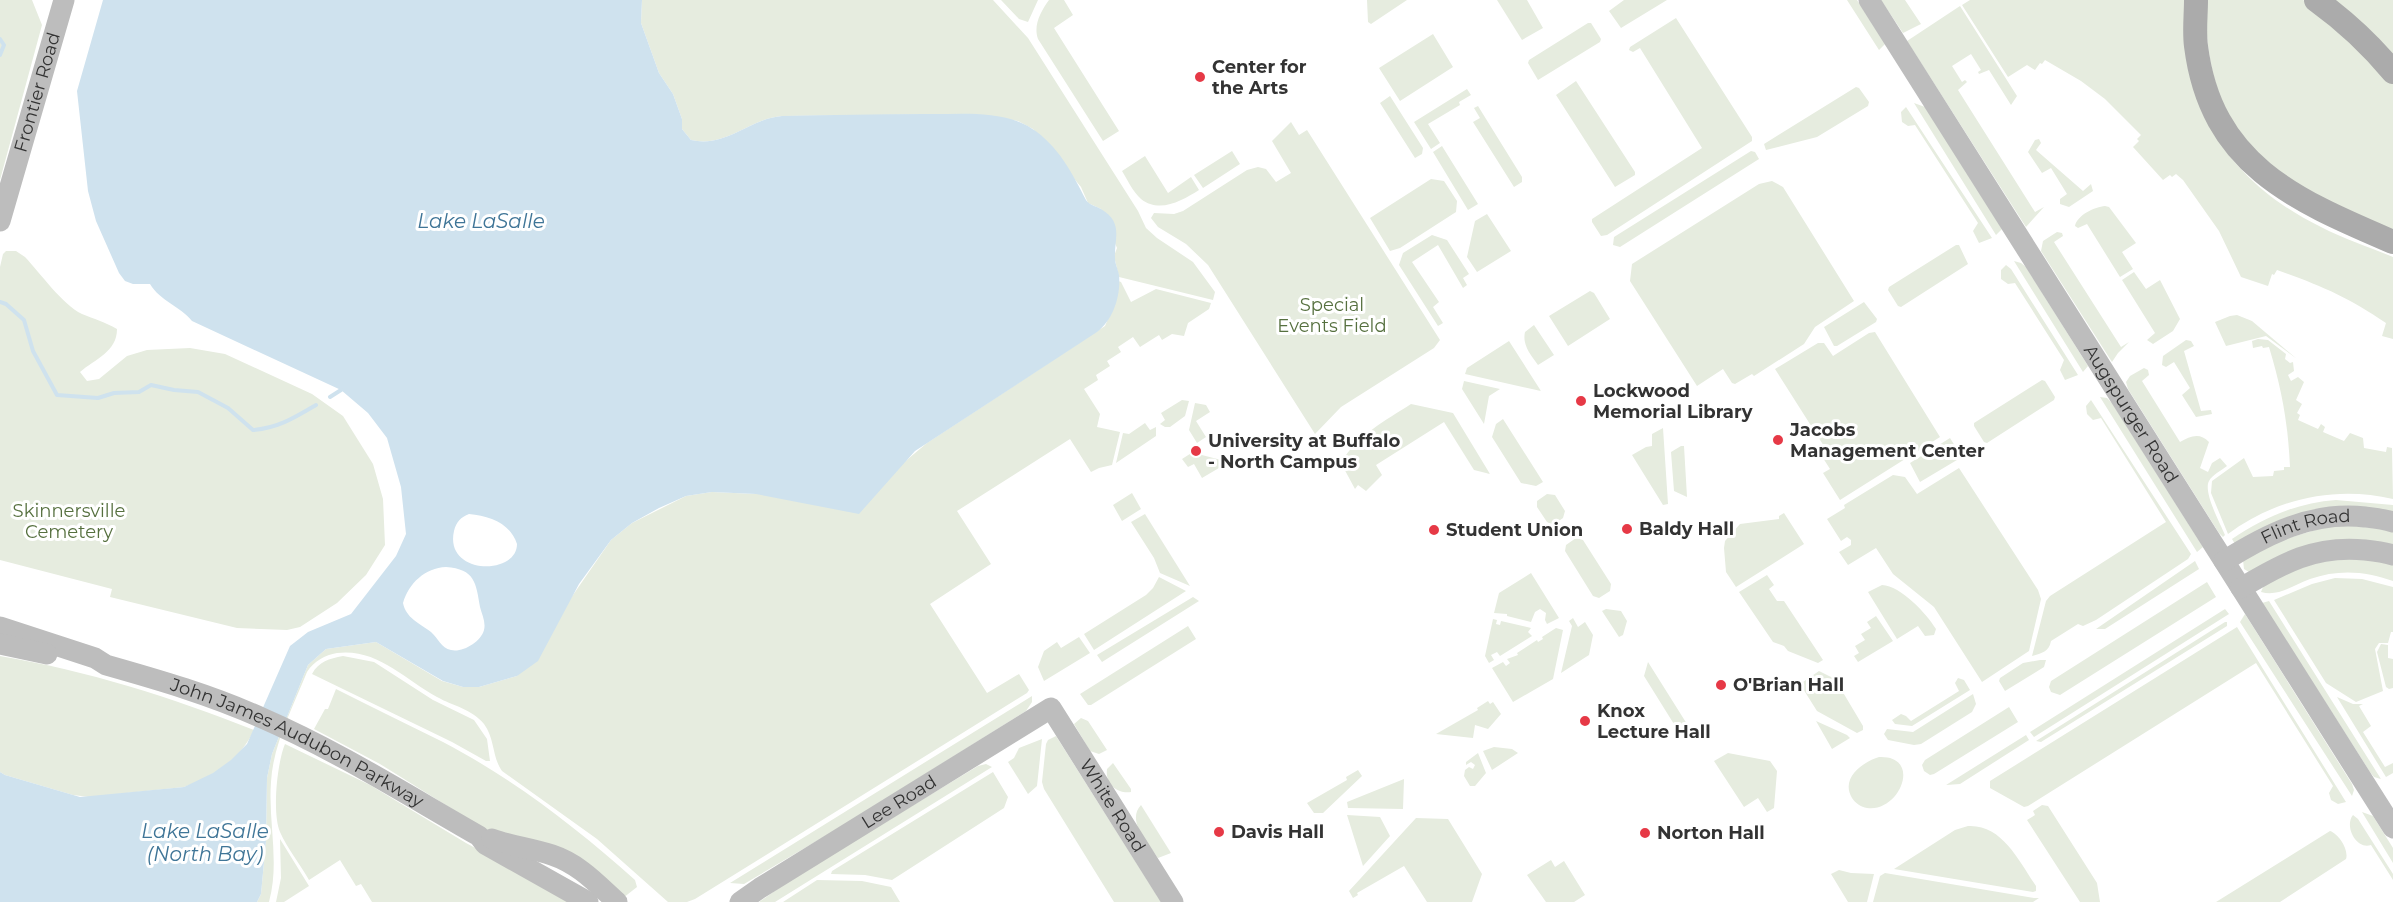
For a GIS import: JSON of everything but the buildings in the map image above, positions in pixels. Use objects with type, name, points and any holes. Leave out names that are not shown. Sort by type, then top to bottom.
[{"type":"main road","points":[[2316,0],[2338,16],[2375,50],[2393,72]]},
{"type":"main road","points":[[2196,6],[2195,44],[2200,72],[2218,120],[2242,154],[2278,186],[2308,204],[2393,242]]},
{"type":"street","name":"Frontier Road","points":[[0,221],[63,0]]},
{"type":"street","name":"Augspurger Road","points":[[1869,0],[2393,828]]},
{"type":"street","name":"Flint Road","points":[[2224,561],[2279,530],[2303,522],[2327,517],[2352,516],[2393,522]]},
{"type":"street","name":"Flint Road","points":[[2241,588],[2285,562],[2331,549],[2352,549],[2393,555]]},
{"type":"street","name":"John James Audubon Parkway","points":[[0,627],[95,658],[106,665],[169,683],[231,705],[312,741],[373,773],[479,836],[546,853],[568,862],[592,877],[617,902]]},
{"type":"street","name":"John James Audubon Parkway","points":[[0,644],[93,666],[106,665]]},
{"type":"street","name":"Lee Road","points":[[741,900],[1051,708]]},
{"type":"street","name":"White Road","points":[[1051,708],[1173,902]]},
{"type":"street","name":"John James Audubon Parkway","points":[[479,836],[485,844],[588,902]]},
{"type":"green space","points":[[0,0],[32,0],[42,25],[0,180]]},
{"type":"green space","points":[[642,0],[993,0],[1028,38],[1138,211],[1146,228],[1193,262],[1215,292],[1213,300],[1119,277],[1114,256],[1117,248],[1101,209],[1088,203],[1081,187],[1033,129],[1018,121],[971,114],[782,116],[758,122],[716,140],[691,140],[682,129],[682,119],[673,94],[659,73],[641,23]]},
{"type":"green space","points":[[1001,0],[1038,0],[1028,22],[1019,19]]},
{"type":"green space","points":[[1049,0],[1064,0],[1073,15],[1054,28],[1119,131],[1103,141],[1038,39],[1037,23]]},
{"type":"green space","points":[[1367,0],[1407,0],[1371,24],[1368,22]]},
{"type":"green space","points":[[1497,0],[1527,0],[1543,28],[1522,40]]},
{"type":"green space","points":[[1624,0],[1667,0],[1621,28],[1609,11]]},
{"type":"green space","points":[[1847,0],[1857,0],[1885,44],[1879,50]]},
{"type":"green space","points":[[1881,0],[1905,0],[1921,24],[1903,33]]},
{"type":"green space","points":[[1970,0],[2185,0],[2185,38],[2190,73],[2200,105],[2216,136],[2236,163],[2260,187],[2289,209],[2330,231],[2393,257],[2393,339],[2382,336],[2386,323],[2333,292],[2307,281],[2277,270],[2274,275],[2272,274],[2268,286],[2241,277],[2219,231],[2183,180],[2176,174],[2163,180],[2133,147],[2141,135],[2105,99],[2081,81],[2045,60],[2035,70],[2027,65],[2008,77],[1962,5]]},
{"type":"green space","points":[[2205,0],[2303,0],[2310,4],[2393,83],[2393,233],[2345,214],[2305,194],[2265,160],[2247,141],[2233,122],[2222,101],[2214,78],[2206,28]]},
{"type":"green space","points":[[2330,0],[2393,0],[2393,60]]},
{"type":"green space","points":[[1960,6],[2017,96],[2011,105],[1989,70],[1979,74],[1981,70],[1971,54],[1952,66],[1962,82],[1965,80],[1967,82],[1958,90],[2035,212],[2044,207],[2026,227],[1907,41]]},
{"type":"green space","points":[[1676,18],[1752,137],[1752,141],[1607,235],[1601,236],[1592,219],[1702,148],[1640,48],[1633,52],[1629,50],[1630,47]]},
{"type":"green space","points":[[1591,23],[1601,39],[1600,42],[1538,80],[1528,63],[1529,60]]},
{"type":"green space","points":[[1433,34],[1453,67],[1400,101],[1379,68]]},
{"type":"green space","points":[[1576,81],[1635,172],[1635,175],[1615,187],[1556,95]]},
{"type":"green space","points":[[1856,87],[1869,102],[1868,106],[1817,137],[1766,150],[1764,144]]},
{"type":"green space","points":[[1467,89],[1471,95],[1459,102],[1460,105],[1428,124],[1440,143],[1431,149],[1414,122]]},
{"type":"green space","points":[[1390,96],[1423,148],[1422,154],[1415,158],[1380,103]]},
{"type":"green space","points":[[1914,103],[1925,107],[2002,229],[1996,235]]},
{"type":"green space","points":[[1478,106],[1522,177],[1522,182],[1514,187],[1473,122],[1480,118],[1474,108]]},
{"type":"green space","points":[[1906,107],[1992,238],[1979,243],[1973,231],[1978,223],[1915,125],[1908,126],[1902,122],[1901,112]]},
{"type":"green space","name":"Special Events Field","points":[[1291,122],[1299,135],[1307,130],[1440,340],[1434,348],[1341,407],[1315,434],[1208,265],[1186,244],[1158,227],[1151,218],[1154,213],[1174,214],[1183,211],[1247,170],[1258,167],[1266,169],[1276,182],[1291,173],[1272,141]]},
{"type":"green space","points":[[2039,139],[2041,143],[2036,150],[2083,191],[2091,184],[2093,191],[2069,207],[2060,204],[2060,199],[2067,194],[2051,168],[2042,173],[2028,152],[2035,140]]},
{"type":"green space","points":[[1442,146],[1478,204],[1468,210],[1433,152]]},
{"type":"green space","points":[[1232,151],[1240,164],[1203,188],[1194,175]]},
{"type":"green space","points":[[1751,151],[1755,152],[1759,159],[1620,247],[1613,245],[1614,237]]},
{"type":"green space","points":[[1145,156],[1168,193],[1191,177],[1199,190],[1171,204],[1156,205],[1141,199],[1122,171]]},
{"type":"green space","points":[[1431,179],[1444,181],[1457,201],[1456,212],[1400,248],[1390,251],[1370,218]]},
{"type":"green space","points":[[1772,181],[1783,187],[1854,301],[1815,327],[1804,344],[1754,376],[1752,374],[1735,384],[1723,369],[1697,386],[1630,281],[1632,264],[1759,184]]},
{"type":"green space","points":[[2105,206],[2109,207],[2136,243],[2122,252],[2133,269],[2120,277],[2087,224],[2078,228],[2075,226],[2079,218],[2087,212]]},
{"type":"green space","points":[[1487,214],[1511,251],[1477,272],[1467,257],[1475,221]]},
{"type":"green space","points":[[2057,232],[2062,233],[2063,236],[2054,242],[2121,347],[2129,342],[2112,362],[2041,251],[2043,241]]},
{"type":"green space","points":[[1432,235],[1447,240],[1469,274],[1463,278],[1467,285],[1463,288],[1438,245],[1412,262],[1439,302],[1433,307],[1443,323],[1438,326],[1399,265],[1403,253]]},
{"type":"green space","points":[[1959,245],[1968,264],[1901,307],[1898,306],[1888,290],[1889,287]]},
{"type":"green space","name":"Skinnersville Cemetery","points":[[6,251],[16,251],[25,257],[59,296],[74,309],[117,329],[116,337],[109,349],[80,372],[87,381],[99,379],[127,356],[147,350],[190,348],[225,354],[312,394],[343,416],[373,464],[383,499],[385,545],[366,575],[337,603],[300,627],[287,630],[237,628],[110,597],[112,589],[0,560],[0,267]]},
{"type":"green space","points":[[2014,261],[2026,267],[2088,366],[2083,372]]},
{"type":"green space","points":[[2006,265],[2011,269],[2078,375],[2065,380],[2060,370],[2064,360],[2015,283],[2008,284],[2001,279],[2001,270]]},
{"type":"green space","points":[[2134,272],[2146,289],[2160,280],[2180,319],[2173,331],[2153,344],[2147,340],[2155,333],[2122,280]]},
{"type":"green space","points":[[1118,281],[1121,282],[1131,302],[1156,289],[1211,303],[1209,309],[1188,323],[1184,336],[1172,334],[1162,340],[1159,335],[1140,347],[1133,337],[1118,347],[1121,352],[1107,361],[1110,366],[1096,375],[1098,380],[1084,389],[1100,414],[1097,427],[1120,432],[1112,465],[1091,472],[1070,439],[957,511],[991,564],[930,604],[987,693],[1019,674],[1029,690],[1027,693],[695,899],[687,902],[668,902],[597,839],[502,771],[488,730],[474,715],[437,697],[378,660],[351,653],[333,654],[316,662],[307,672],[280,740],[271,782],[274,857],[272,887],[269,902],[257,902],[261,894],[266,841],[267,778],[272,754],[308,665],[326,649],[376,642],[442,681],[463,687],[479,687],[517,676],[611,540],[632,523],[686,496],[712,492],[756,494],[902,464],[927,443],[1105,326],[1115,303]]},
{"type":"green space","points":[[1590,291],[1594,293],[1610,319],[1568,346],[1549,316]]},
{"type":"green space","points":[[1864,302],[1877,319],[1876,322],[1834,346],[1824,327]]},
{"type":"green space","points":[[2237,315],[2252,321],[2297,359],[2266,336],[2226,346],[2215,322]]},
{"type":"green space","points":[[1534,325],[1554,355],[1538,365],[1528,350],[1524,337],[1525,332]]},
{"type":"green space","points":[[1875,332],[1940,437],[1840,500],[1823,473],[1830,469],[1823,458],[1829,454],[1775,369],[1818,343],[1824,343],[1833,356],[1869,333]]},
{"type":"green space","points":[[2186,340],[2191,341],[2194,346],[2184,351],[2201,411],[2211,410],[2212,414],[2196,417],[2182,395],[2190,388],[2174,362],[2166,367],[2162,365],[2163,356]]},
{"type":"green space","points":[[2268,340],[2286,354],[2285,359],[2290,363],[2293,362],[2294,371],[2288,375],[2291,381],[2298,377],[2304,382],[2296,400],[2302,404],[2297,413],[2300,415],[2298,420],[2318,429],[2321,424],[2325,427],[2323,432],[2344,441],[2350,433],[2363,438],[2364,448],[2386,452],[2387,447],[2392,448],[2393,499],[2349,494],[2306,498],[2265,512],[2228,534],[2211,493],[2212,481],[2244,458],[2253,477],[2273,476],[2274,471],[2290,467],[2284,407],[2277,378],[2269,347],[2253,348],[2252,341]]},
{"type":"green space","points":[[1509,341],[1541,391],[1465,374],[1467,368]]},
{"type":"green space","points":[[2144,368],[2148,370],[2149,375],[2142,381],[2180,442],[2195,436],[2202,437],[2209,442],[2200,468],[2208,472],[2212,463],[2220,458],[2227,466],[2212,477],[2208,486],[2213,508],[2225,535],[2223,537],[2128,389],[2126,382],[2130,376]]},
{"type":"green space","points":[[2042,380],[2055,397],[2054,400],[1987,443],[1984,442],[1974,423]]},
{"type":"green space","points":[[1464,381],[1500,389],[1489,396],[1484,424],[1462,389]]},
{"type":"green space","points":[[2100,397],[2107,398],[2112,403],[2203,547],[2197,552]]},
{"type":"green space","points":[[1182,400],[1189,401],[1185,416],[1170,427],[1160,424],[1165,420],[1161,413]]},
{"type":"green space","points":[[2091,400],[2191,554],[2188,559],[2096,620],[2083,626],[2078,624],[2051,641],[2049,648],[2044,652],[2032,656],[2046,601],[2050,596],[2166,522],[2101,418],[2093,420],[2087,414],[2086,406]]},
{"type":"green space","points":[[1195,403],[1206,405],[1210,412],[1196,421],[1206,437],[1197,443],[1189,430]]},
{"type":"green space","points":[[1411,404],[1453,413],[1490,474],[1474,470],[1444,422],[1376,465],[1382,475],[1366,491],[1358,485],[1355,489],[1341,463],[1363,437]]},
{"type":"green space","points":[[1503,419],[1543,482],[1536,486],[1521,483],[1492,437],[1496,424]]},
{"type":"green space","points":[[1145,423],[1150,430],[1156,427],[1156,436],[1116,463],[1123,433],[1129,434]]},
{"type":"green space","points":[[1663,428],[1668,504],[1663,505],[1632,455],[1652,446],[1652,434]]},
{"type":"green space","points":[[1950,438],[1962,457],[1920,482],[1910,463]]},
{"type":"green space","points":[[1684,446],[1687,497],[1674,491],[1671,452]]},
{"type":"green space","points":[[1196,450],[1198,454],[1225,461],[1224,465],[1202,478],[1194,464],[1188,467],[1182,459]]},
{"type":"green space","points":[[1959,468],[2038,590],[2041,599],[2029,651],[1982,682],[1934,607],[1893,574],[1876,548],[1848,565],[1839,552],[1851,545],[1851,540],[1847,537],[1841,541],[1827,519],[1845,508],[1844,505],[1893,475],[1905,477],[1917,494]]},
{"type":"green space","points":[[1132,493],[1141,509],[1122,521],[1113,505]]},
{"type":"green space","points":[[1547,494],[1555,495],[1565,511],[1563,518],[1553,525],[1547,522],[1537,507],[1537,501]]},
{"type":"green space","points":[[2336,500],[2393,505],[2393,514],[2235,544],[2232,539],[2281,512],[2308,504]]},
{"type":"green space","points":[[1784,513],[1804,544],[1736,587],[1726,572],[1725,541],[1740,524],[1779,519],[1779,516]]},
{"type":"green space","points":[[1145,514],[1190,586],[1160,573],[1154,558],[1131,522]]},
{"type":"green space","points":[[2336,524],[2393,530],[2393,548],[2249,572],[2244,569],[2243,560],[2265,545]]},
{"type":"green space","points":[[1576,538],[1583,540],[1611,584],[1610,591],[1599,598],[1593,596],[1565,551],[1566,545]]},
{"type":"green space","points":[[2350,556],[2393,564],[2393,581],[2352,572],[2320,576],[2280,592],[2261,592],[2266,583],[2287,571],[2300,566]]},
{"type":"green space","points":[[2195,561],[2199,569],[2105,629],[2096,629]]},
{"type":"green space","points":[[1531,573],[1559,618],[1547,624],[1546,613],[1540,609],[1535,612],[1531,622],[1507,616],[1507,614],[1494,613],[1499,593]]},
{"type":"green space","points":[[1767,575],[1774,585],[1769,589],[1777,601],[1784,601],[1823,660],[1818,663],[1788,651],[1784,646],[1773,642],[1739,592]]},
{"type":"green space","points":[[1159,577],[1186,591],[1094,650],[1084,634],[1146,595]]},
{"type":"green space","points":[[2335,578],[2362,579],[2393,587],[2393,632],[2391,632],[2388,643],[2379,643],[2375,649],[2383,691],[2356,702],[2326,683],[2274,600],[2312,584]]},
{"type":"green space","points":[[2207,582],[2216,597],[2060,695],[2051,692],[2049,687],[2051,681]]},
{"type":"green space","points":[[1882,585],[1897,590],[1912,601],[1936,629],[1934,635],[1925,636],[1918,626],[1897,639],[1868,592]]},
{"type":"green space","points":[[1193,597],[1199,601],[1102,662],[1097,655]]},
{"type":"green space","points":[[2269,601],[2381,779],[2374,777],[2370,772],[2262,603]]},
{"type":"green space","points":[[1606,609],[1621,611],[1627,621],[1623,635],[1619,637],[1602,611]]},
{"type":"green space","points":[[2225,609],[2229,614],[2034,737],[2030,732]]},
{"type":"green space","points":[[2245,614],[2352,784],[2354,790],[2352,796],[2240,622]]},
{"type":"green space","points":[[1876,616],[1893,641],[1858,662],[1854,656],[1859,653],[1855,646],[1865,640],[1861,634],[1871,628],[1867,622]]},
{"type":"green space","points":[[1573,618],[1578,627],[1585,622],[1593,635],[1589,655],[1561,673],[1572,626],[1569,621]]},
{"type":"green space","points":[[1493,619],[1497,620],[1496,624],[1500,625],[1501,621],[1531,628],[1528,632],[1532,636],[1500,656],[1497,652],[1491,655],[1494,660],[1489,663],[1485,656]]},
{"type":"green space","points":[[2225,622],[2227,626],[2041,742],[2036,741]]},
{"type":"green space","points":[[1188,626],[1196,639],[1091,705],[1088,705],[1080,694]]},
{"type":"green space","points":[[2237,627],[2346,802],[2338,804],[2331,800],[2329,793],[2333,786],[2256,663],[2028,806],[2024,807],[1990,788],[1990,781]]},
{"type":"green space","points":[[1556,628],[1563,630],[1553,679],[1513,702],[1492,668],[1503,662],[1506,666],[1510,663],[1507,659],[1518,655],[1517,653],[1537,640],[1538,642],[1543,639],[1542,637]]},
{"type":"green space","points":[[1079,637],[1090,653],[1044,681],[1038,667],[1044,651],[1057,642],[1061,648]]},
{"type":"green space","points":[[2381,644],[2388,645],[2388,658],[2393,659],[2393,688],[2389,689],[2386,687],[2377,652]]},
{"type":"green space","points":[[0,656],[65,669],[129,686],[254,730],[242,750],[225,766],[184,787],[89,797],[73,795],[0,772]]},
{"type":"green space","points":[[343,656],[374,662],[433,700],[474,720],[487,739],[490,761],[312,674],[321,663]]},
{"type":"green space","points":[[2046,660],[2044,667],[2005,691],[1999,681],[2000,678],[2023,663]]},
{"type":"green space","points":[[1648,662],[1692,732],[1677,729],[1644,676]]},
{"type":"green space","points":[[1819,671],[1835,679],[1863,726],[1863,730],[1857,733],[1817,711],[1800,684]]},
{"type":"green space","points":[[1958,678],[1964,680],[1970,690],[1912,726],[1895,724],[1892,720],[1901,714],[1911,721],[1959,691],[1955,683]]},
{"type":"green space","points":[[336,689],[443,742],[494,771],[543,805],[590,842],[635,880],[637,887],[623,898],[481,827],[380,764],[314,729],[325,709],[328,709]]},
{"type":"green space","points":[[1973,694],[1976,704],[1972,712],[1921,744],[1914,745],[1888,740],[1884,734],[1887,729],[1913,732]]},
{"type":"green space","points":[[1032,696],[1032,702],[1026,711],[842,826],[744,884],[730,883]]},
{"type":"green space","points":[[2337,697],[2353,704],[2363,704],[2359,706],[2371,726],[2363,732],[2385,767],[2393,763],[2393,773],[2386,777]]},
{"type":"green space","points":[[1488,701],[1490,704],[1493,702],[1501,714],[1488,729],[1475,725],[1473,738],[1436,734],[1478,710],[1477,708]]},
{"type":"green space","points":[[2009,707],[2018,722],[1934,774],[1930,775],[1924,771],[1922,765],[1925,760]]},
{"type":"green space","points":[[1081,718],[1088,721],[1107,750],[1099,754],[1090,751],[1074,724]]},
{"type":"green space","points":[[1816,721],[1847,735],[1850,738],[1832,749]]},
{"type":"green space","points":[[2026,735],[2029,740],[1960,784],[1946,785]]},
{"type":"green space","points":[[1056,736],[1161,902],[1114,902],[1044,789],[1042,782],[1046,744],[1048,740]]},
{"type":"green space","points":[[1042,739],[1037,786],[1028,794],[1008,762],[1014,758],[1019,748]]},
{"type":"green space","points":[[285,744],[370,785],[466,843],[575,902],[372,902],[361,884],[356,886],[340,860],[309,880],[280,832],[276,813],[276,788]]},
{"type":"green space","points":[[1494,747],[1512,749],[1518,753],[1492,770],[1483,751]]},
{"type":"green space","points":[[1478,753],[1486,773],[1475,786],[1470,786],[1464,776],[1465,770],[1469,767],[1473,769],[1475,765],[1471,762],[1466,765],[1466,762]]},
{"type":"green space","points":[[1728,753],[1770,761],[1777,771],[1774,808],[1767,812],[1758,798],[1744,807],[1714,761]]},
{"type":"green space","points":[[1879,757],[1892,759],[1900,765],[1903,774],[1902,784],[1897,794],[1889,802],[1879,807],[1860,806],[1849,791],[1851,778],[1860,767]]},
{"type":"green space","points":[[1113,763],[1131,792],[1117,790],[1110,783],[1107,769]]},
{"type":"green space","points":[[986,764],[992,767],[775,902],[759,902],[796,876],[978,766]]},
{"type":"green space","points":[[1358,770],[1362,776],[1323,813],[1314,813],[1307,803],[1347,780],[1346,777]]},
{"type":"green space","points":[[993,772],[1008,797],[1004,808],[892,880],[865,875],[831,874],[832,871]]},
{"type":"green space","points":[[1404,779],[1403,809],[1348,808],[1347,802]]},
{"type":"green space","points":[[1141,805],[1171,853],[1158,858],[1144,839],[1136,818]]},
{"type":"green space","points":[[2042,805],[2048,806],[2097,883],[2100,902],[2080,902],[2027,820],[2035,815],[2033,811]]},
{"type":"green space","points":[[2362,812],[2373,816],[2393,848],[2393,863]]},
{"type":"green space","points":[[1347,815],[1380,817],[1390,836],[1363,866]]},
{"type":"green space","points":[[2353,815],[2358,819],[2393,874],[2393,880],[2371,845],[2366,846],[2356,841],[2350,825]]},
{"type":"green space","points":[[1416,818],[1448,819],[1482,874],[1472,902],[1427,902],[1404,866],[1357,893],[1358,895],[1353,898],[1349,891]]},
{"type":"green space","points":[[1968,826],[1991,831],[2000,838],[2023,866],[2036,886],[2036,891],[1894,869],[1955,830]]},
{"type":"green space","points":[[2330,831],[2337,835],[2342,843],[2347,855],[2346,859],[2280,902],[2216,902]]},
{"type":"green space","points":[[280,839],[309,886],[284,902],[276,902],[281,878]]},
{"type":"green space","points":[[1551,860],[1555,867],[1564,861],[1585,895],[1574,902],[1546,902],[1527,875]]},
{"type":"green space","points":[[1839,870],[1874,874],[1867,902],[1848,902],[1831,874]]},
{"type":"green space","points":[[1885,873],[2039,898],[2033,902],[1873,902],[1880,876]]},
{"type":"green space","points":[[817,880],[862,881],[891,887],[900,902],[783,902]]},
{"type":"water","name":"Lake LaSalle","points":[[103,0],[642,0],[641,23],[659,73],[673,94],[682,119],[682,129],[691,140],[716,140],[770,118],[782,116],[979,114],[1006,118],[1031,128],[1057,151],[1087,202],[1101,209],[1113,220],[1116,231],[1115,260],[1119,275],[1117,299],[1112,314],[1097,332],[915,451],[859,514],[756,494],[712,492],[686,496],[632,523],[611,540],[579,584],[538,661],[517,676],[479,687],[463,687],[443,681],[376,642],[326,649],[308,665],[272,754],[267,778],[266,841],[261,894],[257,902],[0,902],[0,772],[80,797],[184,787],[213,773],[247,744],[290,646],[308,632],[351,614],[396,556],[406,534],[401,487],[387,438],[368,413],[341,390],[192,321],[159,295],[150,284],[133,284],[125,281],[119,273],[96,221],[88,191],[77,91]],"holes":[[[469,514],[498,522],[514,537],[517,544],[514,554],[506,562],[494,566],[482,566],[470,563],[460,556],[454,546],[454,531],[459,520]],[[446,567],[463,571],[472,579],[484,621],[484,630],[479,639],[460,650],[445,647],[431,632],[407,613],[403,603],[409,589],[419,578],[431,570]]]},
{"type":"waterway","points":[[0,39],[4,45],[0,55]]},
{"type":"waterway","points":[[0,302],[6,304],[24,320],[33,351],[57,395],[98,398],[114,393],[139,392],[151,385],[198,392],[228,408],[253,430],[278,425],[316,405]]},
{"type":"waterway","points":[[330,397],[341,390]]},
{"type":"place","name":"Center for the Arts","points":[[1200,77]]},
{"type":"place","name":"Lockwood Memorial Library","points":[[1581,401]]},
{"type":"place","name":"Jacobs Management Center","points":[[1778,440]]},
{"type":"place","name":"University at Buffalo - North Campus","points":[[1196,451]]},
{"type":"place","name":"Baldy Hall","points":[[1627,529]]},
{"type":"place","name":"Student Union","points":[[1434,530]]},
{"type":"place","name":"O'Brian Hall","points":[[1721,685]]},
{"type":"place","name":"Knox Lecture Hall","points":[[1585,721]]},
{"type":"place","name":"Davis Hall","points":[[1219,832]]},
{"type":"place","name":"Norton Hall","points":[[1645,833]]},
{"type":"water label","name":"Lake LaSalle (North Bay)","points":[[205,842]]}]
